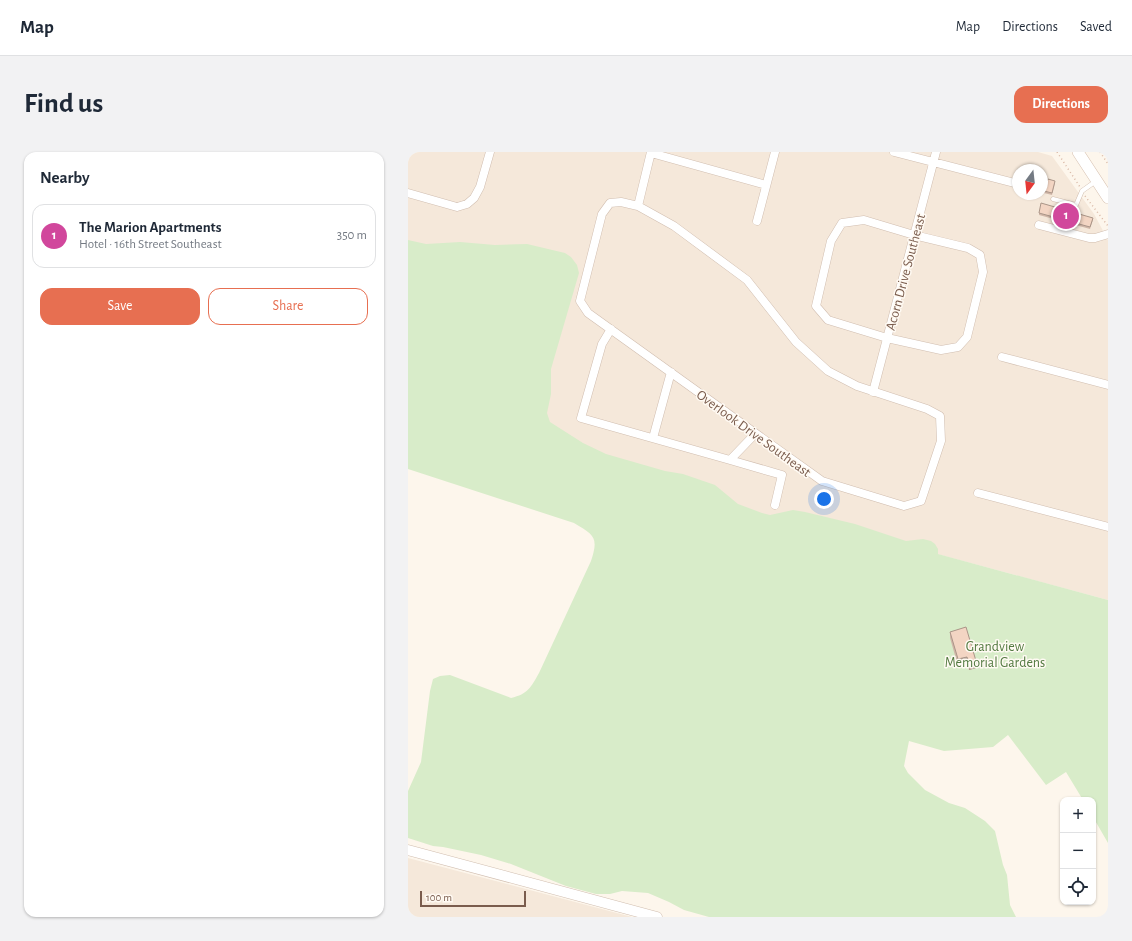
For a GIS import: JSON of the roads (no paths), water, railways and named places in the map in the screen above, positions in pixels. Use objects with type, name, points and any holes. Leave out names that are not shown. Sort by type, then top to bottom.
[{"type":"main road","points":[[1078,152],[1108,198]]},
{"type":"street","points":[[408,193],[457,207],[467,204],[474,198],[480,187],[490,152]]},
{"type":"street","points":[[638,206],[651,152],[766,185]]},
{"type":"street","points":[[757,221],[775,152]]},
{"type":"street","points":[[894,152],[1012,182]]},
{"type":"street","name":"Acorn Drive Southeast","points":[[873,392],[936,152]]},
{"type":"street","name":"Overlook Drive Southeast","points":[[622,202],[638,206],[674,226],[747,280],[796,342],[828,371],[857,386],[927,409],[940,416],[941,441],[921,501],[904,506],[822,481],[611,330],[588,313],[580,301],[602,214],[610,203],[622,202]]},
{"type":"street","points":[[864,220],[914,235],[968,248],[980,255],[982,272],[967,337],[958,347],[942,350],[887,338],[828,320],[816,306],[831,242],[842,223],[864,220]]},
{"type":"street","points":[[1039,225],[1089,238],[1095,238],[1108,234]]},
{"type":"street","points":[[611,330],[602,344],[581,418],[782,475],[775,505]]},
{"type":"street","points":[[1002,357],[1108,385]]},
{"type":"street","points":[[653,438],[670,372]]},
{"type":"street","points":[[730,460],[755,434]]},
{"type":"street","points":[[978,493],[1108,527]]},
{"type":"street","points":[[408,850],[657,917]]},
{"type":"lane","points":[[1053,199],[1076,205],[1082,191],[1096,180]]},
{"type":"place","name":"The Marion Apartments","points":[[1066,216]]},
{"type":"park label","name":"Grandview Memorial Gardens","points":[[995,654]]}]
